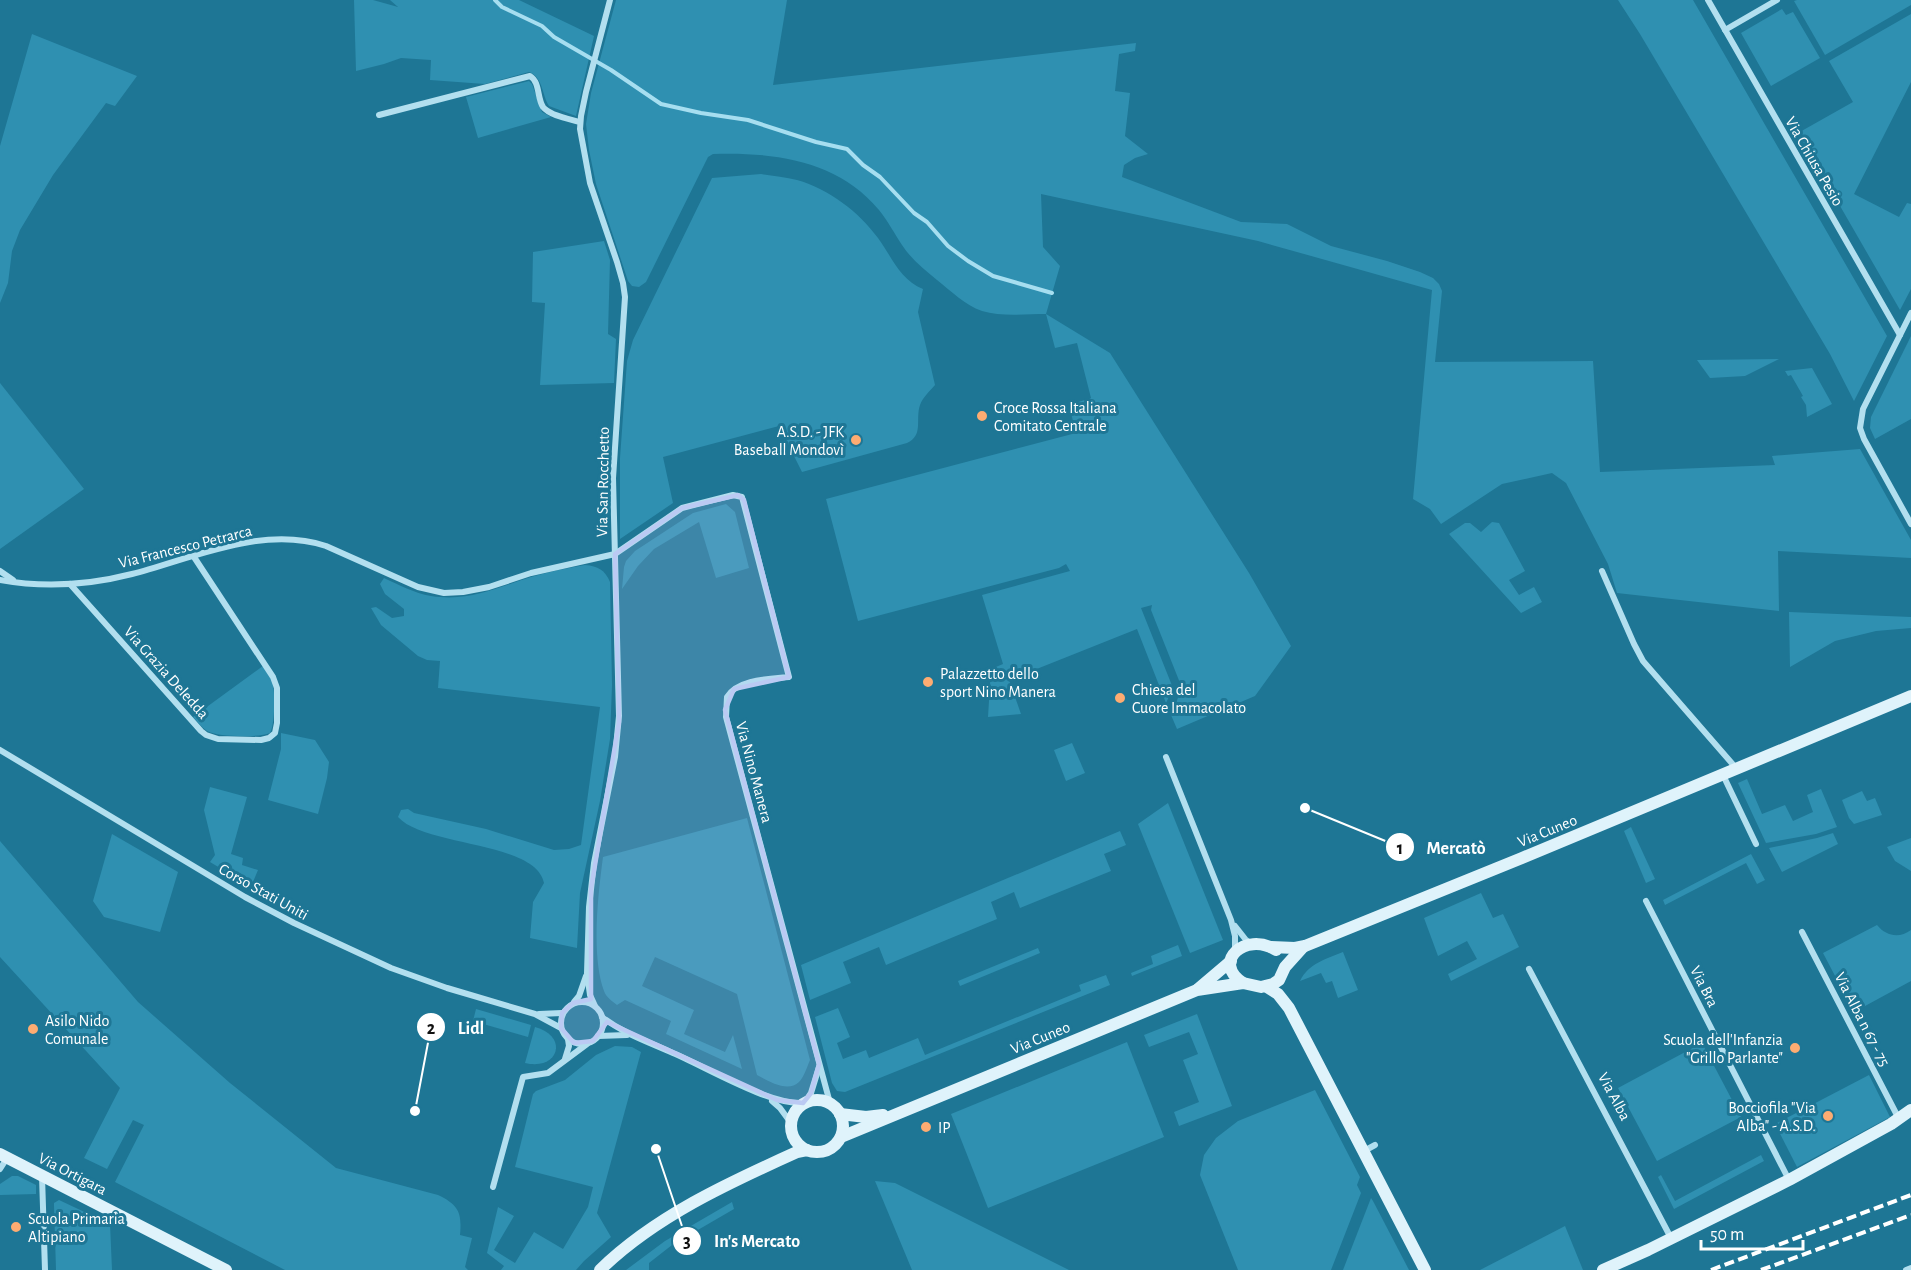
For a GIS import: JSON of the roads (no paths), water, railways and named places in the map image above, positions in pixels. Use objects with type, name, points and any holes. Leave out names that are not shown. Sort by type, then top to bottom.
[{"type":"main road","name":"Via Cuneo","points":[[1197,990],[1224,969],[1240,948],[1252,944],[1271,947],[1303,947],[1911,696]]},
{"type":"main road","points":[[1271,947],[1282,956],[1284,993],[1289,1008]]},
{"type":"main road","name":"Via Cuneo","points":[[600,1270],[632,1242],[676,1214],[797,1152],[827,1150],[841,1137],[1197,990],[1244,983],[1267,987],[1279,980],[1284,970],[1303,947]]},
{"type":"main road","points":[[1233,957],[1232,970],[1236,977],[1244,983]]},
{"type":"main road","points":[[1267,987],[1278,994],[1289,1008],[1369,1148],[1425,1270]]},
{"type":"main road","points":[[807,1150],[793,1137],[791,1123],[793,1116],[804,1102],[817,1100],[830,1103],[840,1114],[843,1129],[841,1137]]},
{"type":"main road","points":[[1603,1270],[1671,1239],[1789,1179],[1899,1119],[1911,1110]]},
{"type":"main road","name":"Via Cuneo","points":[[840,1114],[866,1117],[896,1114]]},
{"type":"main road","name":"Via Cuneo","points":[[772,1165],[783,1155],[793,1137]]},
{"type":"main road","name":"Via Ortigara","points":[[4,1156],[226,1270]]},
{"type":"street","name":"Via San Rocchetto","points":[[595,1006],[590,995],[587,973],[589,907],[594,863],[606,807],[619,722],[613,478],[624,292],[617,262],[590,183],[580,122],[610,0]]},
{"type":"street","name":"Via Chiusa Pesio","points":[[1708,0],[1900,335]]},
{"type":"street","points":[[1725,30],[1777,0]]},
{"type":"street","points":[[380,115],[530,76],[535,80],[546,110],[580,122]]},
{"type":"street","points":[[1911,313],[1908,327],[1900,335],[1863,409],[1860,428],[1911,524]]},
{"type":"street","name":"Via Nino Manera","points":[[615,554],[682,508],[733,495],[742,496],[744,500],[789,677],[754,682],[734,689],[727,697],[725,710],[830,1103]]},
{"type":"street","name":"Via Francesco Petrarca","points":[[0,580],[25,584],[70,584],[131,574],[194,556],[262,541],[280,540],[317,543],[410,585],[430,591],[450,593],[481,589],[531,573],[615,554]]},
{"type":"street","name":"Via Grazia Deledda","points":[[70,584],[206,735],[218,739],[266,740],[273,735],[277,727],[275,680],[194,556]]},
{"type":"street","points":[[0,571],[25,584]]},
{"type":"street","points":[[1602,571],[1643,661],[1737,769]]},
{"type":"street","name":"Corso Stati Uniti","points":[[0,750],[245,897],[321,937],[428,982],[535,1014],[561,1028]]},
{"type":"street","points":[[1166,757],[1231,920],[1235,936],[1233,957]]},
{"type":"street","points":[[1723,775],[1756,844]]},
{"type":"street","name":"Via Bra","points":[[1646,901],[1789,1179]]},
{"type":"street","points":[[1231,920],[1241,935],[1252,944]]},
{"type":"street","name":"Via Alba n 67 - 75","points":[[1802,932],[1899,1119]]},
{"type":"street","name":"Via Alba","points":[[1529,969],[1671,1239]]},
{"type":"street","name":"Via San Rocchetto","points":[[573,1003],[579,996],[587,973]]},
{"type":"street","points":[[562,1064],[568,1051],[568,1040],[561,1028],[562,1013],[573,1003],[588,1002],[595,1006],[602,1017],[632,1036],[672,1052],[761,1094],[788,1103],[804,1102]]},
{"type":"street","name":"Corso Stati Uniti","points":[[535,1014],[562,1013]]},
{"type":"street","points":[[493,1187],[523,1077],[548,1073],[562,1064],[598,1036],[602,1031],[602,1017]]},
{"type":"street","points":[[598,1036],[632,1036]]},
{"type":"street","points":[[568,1040],[587,1044]]},
{"type":"street","name":"Via Nino Manera","points":[[804,1102],[812,1093],[817,1080],[819,1064]]},
{"type":"street","points":[[761,1094],[780,1108],[791,1123]]},
{"type":"street","points":[[0,1169],[4,1156]]},
{"type":"street","points":[[42,1176],[45,1270]]},
{"type":"street","points":[[1906,1270],[1911,1268]]},
{"type":"waterway","points":[[495,0],[502,7],[542,26],[554,37],[611,70],[661,104],[748,120],[816,142],[847,149],[863,165],[880,177],[914,213],[927,222],[948,246],[968,261],[993,276],[1052,293]]},
{"type":"railway","points":[[1711,1270],[1911,1195]]},
{"type":"railway","points":[[1761,1270],[1911,1215]]},
{"type":"place","name":"Croce Rossa Italiana Comitato Centrale","points":[[982,416]]},
{"type":"place","name":"A.S.D. - JFK Baseball Mondovì","points":[[856,440]]},
{"type":"place","name":"Palazzetto dello sport Nino Manera","points":[[928,682]]},
{"type":"place","name":"Chiesa del Cuore Immacolato","points":[[1120,698]]},
{"type":"place","name":"Mercatò","points":[[1305,808]]},
{"type":"place","name":"Asilo Nido Comunale","points":[[33,1029]]},
{"type":"place","name":"Scuola dell'Infanzia \"Grillo Parlante\"","points":[[1795,1048]]},
{"type":"place","name":"Lidl","points":[[415,1111]]},
{"type":"place","name":"Bocciofila \"Via Alba\" - A.S.D.","points":[[1828,1116]]},
{"type":"place","name":"IP","points":[[926,1127]]},
{"type":"place","name":"In's Mercato","points":[[656,1149]]},
{"type":"place","name":"Scuola Primaria Altipiano","points":[[16,1227]]}]
